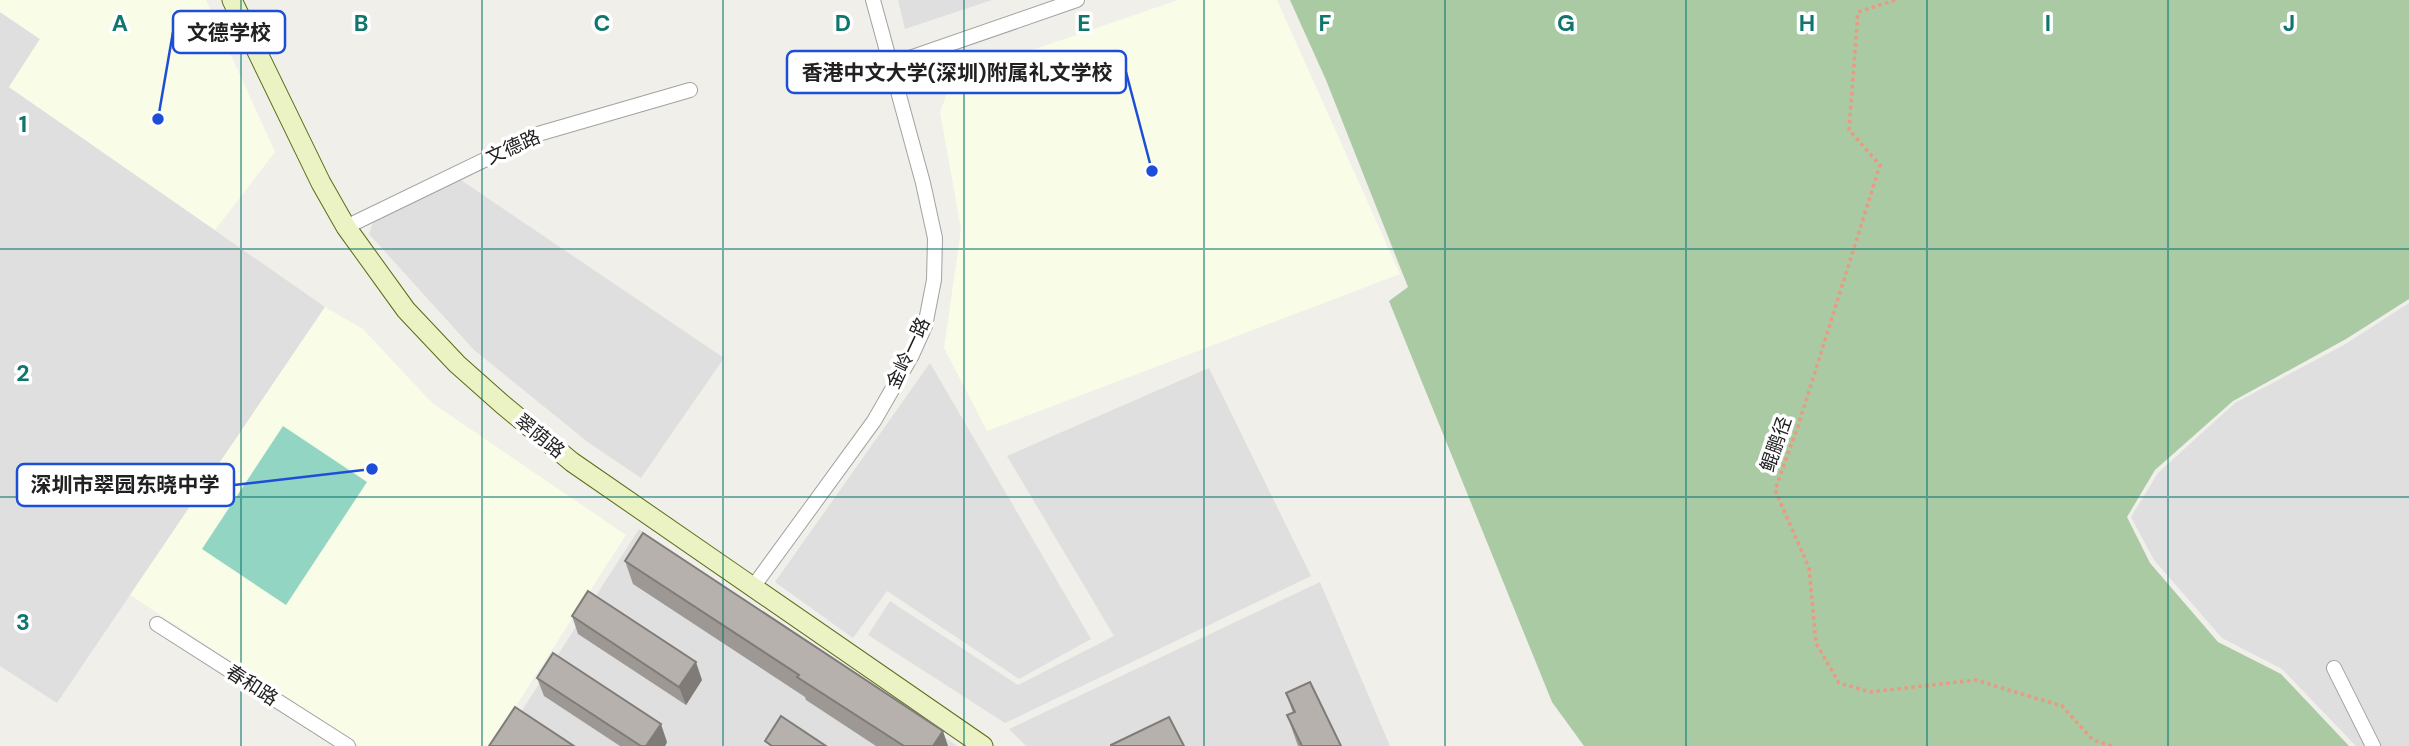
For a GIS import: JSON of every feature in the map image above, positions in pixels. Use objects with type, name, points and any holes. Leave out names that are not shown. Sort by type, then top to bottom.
[{"type":"street","name":"翠荫路","points":[[232,0],[321,183],[346,227],[406,310],[457,364],[572,462],[983,746]]},
{"type":"street","name":"金岭一路","points":[[753,587],[874,421],[912,355],[925,326],[934,280],[935,238],[892,64],[873,0]]},
{"type":"street","points":[[892,64],[1077,0]]},
{"type":"street","name":"文德路","points":[[346,227],[538,135],[690,90]]},
{"type":"street","name":"春和路","points":[[157,624],[348,746]]},
{"type":"street","points":[[2334,668],[2373,746]]},
{"type":"path","name":"鲲鹏径","points":[[1895,0],[1858,12],[1849,130],[1880,164],[1798,426],[1775,490],[1809,568],[1816,643],[1839,683],[1870,692],[1975,680],[2063,706],[2093,740],[2112,746]]},
{"type":"shaded area","points":[[0,0],[206,0],[275,152],[215,230],[9,87],[40,39],[0,12]]},
{"type":"shaded area","points":[[898,0],[992,0],[905,29]]},
{"type":"shaded area","points":[[1178,0],[1277,0],[1400,274],[987,431],[944,348],[961,229],[940,112],[953,77]]},
{"type":"shaded area","points":[[0,12],[40,39],[9,87],[325,307],[57,703],[0,666]]},
{"type":"shaded area","points":[[452,174],[724,358],[641,478],[589,443],[474,350],[369,234],[377,210]]},
{"type":"shaded area","points":[[2409,303],[2409,746],[2356,746],[2282,669],[2222,638],[2154,560],[2131,517],[2158,473],[2235,403],[2344,345]]},
{"type":"shaded area","points":[[325,307],[363,329],[432,403],[626,535],[490,746],[360,746],[130,595]]},
{"type":"shaded area","points":[[930,363],[1091,639],[1019,679],[887,591],[853,638],[775,582]]},
{"type":"shaded area","points":[[1209,368],[1311,576],[1005,723],[868,635],[890,601],[1018,685],[1114,636],[1007,456]]},
{"type":"shaded area","points":[[639,529],[957,746],[499,746]]},
{"type":"shaded area","points":[[1320,582],[1390,746],[1026,746],[1009,729]]},
{"type":"green space","points":[[1290,0],[2409,0],[2409,299],[2346,339],[2233,401],[2155,470],[2127,517],[2150,563],[2218,642],[2281,674],[2349,746],[1584,746],[1552,702],[1389,301],[1408,287],[1326,80]]},
{"type":"green space","points":[[283,426],[367,482],[286,605],[202,549]]},
{"type":"building","points":[[643,533],[943,731],[933,746],[904,746],[625,561]]},
{"type":"building","points":[[588,591],[696,662],[679,687],[572,616]]},
{"type":"building","points":[[553,653],[661,724],[646,746],[641,746],[537,678]]},
{"type":"building","points":[[1310,682],[1341,746],[1302,746],[1287,715],[1295,712],[1286,693]]},
{"type":"building","points":[[515,707],[574,746],[489,746]]},
{"type":"building","points":[[781,716],[826,746],[772,746],[765,741]]},
{"type":"building","points":[[1169,717],[1184,746],[1111,746],[1111,745]]},
{"type":"place","name":"文德学校","points":[[158,119]]},
{"type":"place","name":"香港中文大学(深圳)附属礼文学校","points":[[1152,171]]},
{"type":"place","name":"深圳市翠园东晓中学","points":[[372,469]]}]
